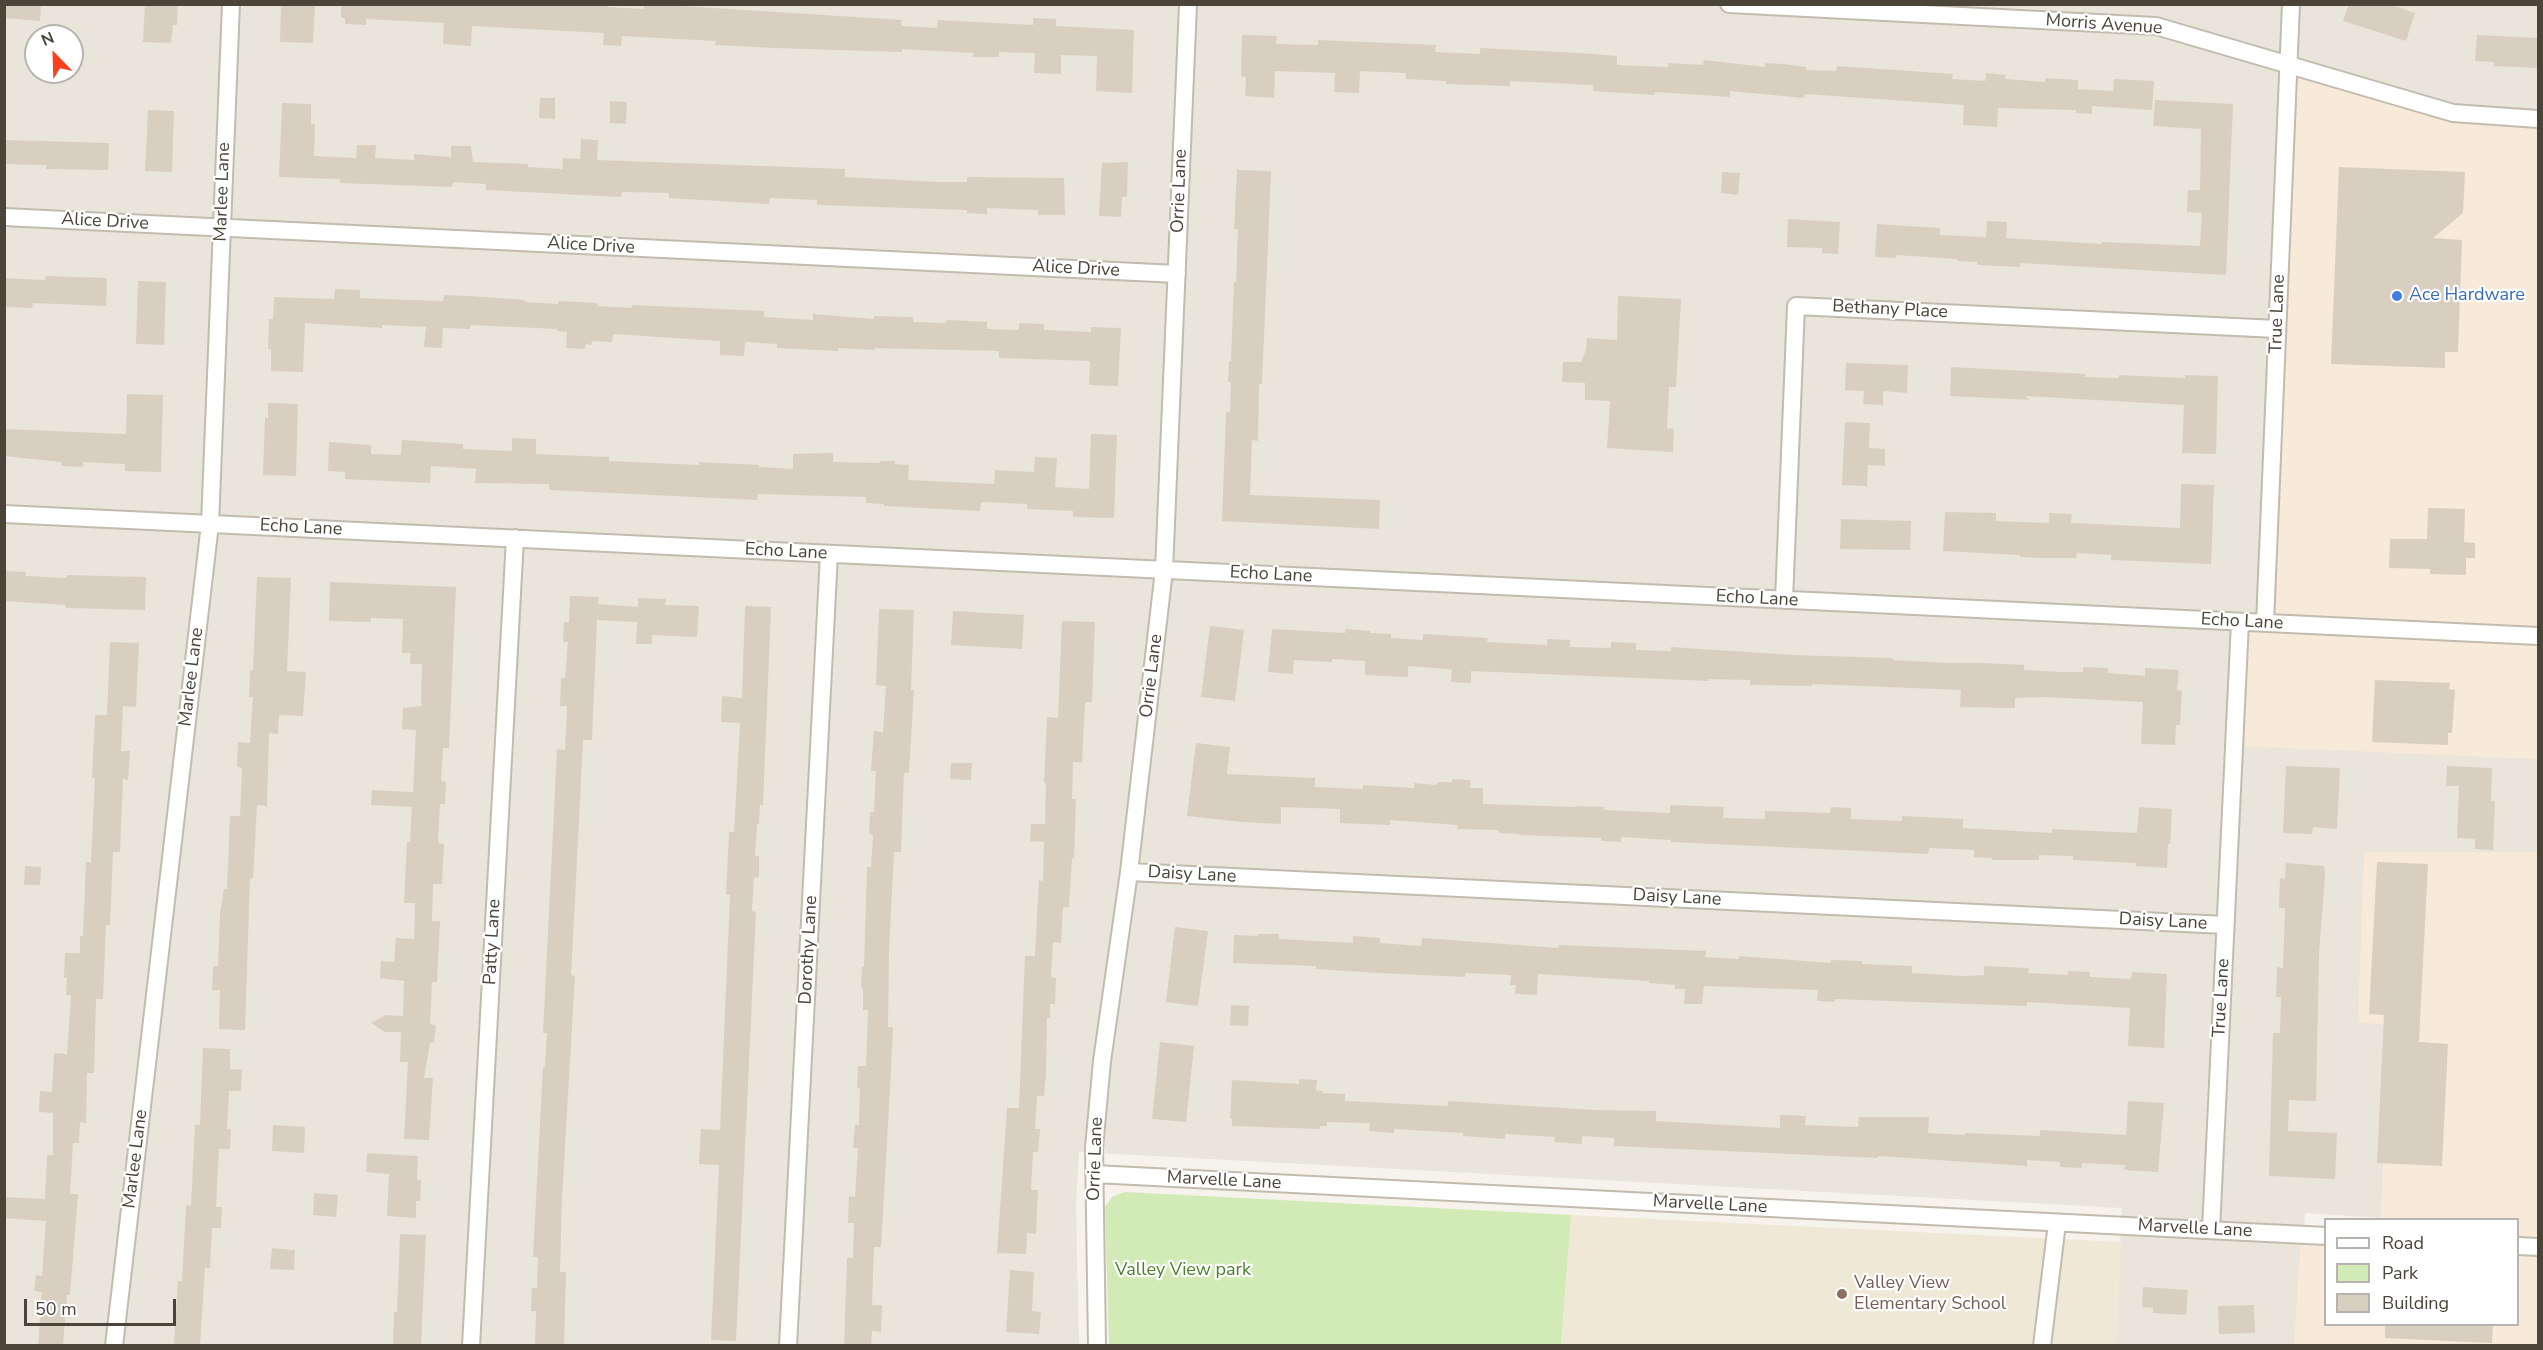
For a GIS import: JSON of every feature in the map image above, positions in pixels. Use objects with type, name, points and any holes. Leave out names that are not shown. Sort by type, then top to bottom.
[{"type":"street","name":"Marlee Lane","points":[[114,1346],[210,524],[231,4]]},
{"type":"street","name":"Orrie Lane","points":[[1097,1346],[1094,1174],[1102,1061],[1129,872],[1164,570],[1188,4]]},
{"type":"street","name":"Morris Avenue","points":[[1729,4],[2156,26],[2453,113],[2538,119]]},
{"type":"street","name":"True Lane","points":[[2265,623],[2291,4]]},
{"type":"street","name":"Alice Drive","points":[[4,217],[1177,274]]},
{"type":"street","name":"Bethany Place","points":[[1784,600],[1796,306],[2277,329]]},
{"type":"street","name":"Echo Lane","points":[[4,514],[2538,636]]},
{"type":"street","name":"Patty Lane","points":[[471,1346],[515,538]]},
{"type":"street","name":"Dorothy Lane","points":[[788,1346],[829,554]]},
{"type":"street","name":"True Lane","points":[[2211,1230],[2240,622]]},
{"type":"street","name":"Daisy Lane","points":[[1129,872],[2225,925]]},
{"type":"street","name":"Marvelle Lane","points":[[1094,1174],[2324,1236]]},
{"type":"street","points":[[2042,1346],[2057,1223]]},
{"type":"street","points":[[2519,1246],[2538,1247]]},
{"type":"shaded area","points":[[5,5],[2538,5],[2538,855],[2358,1022],[2388,1024],[2381,1218],[2305,1213],[2296,1345],[2116,1345],[2122,1208],[1079,1152],[1076,1204],[1079,1345],[5,1346]]},
{"type":"shaded area","points":[[2288,63],[2453,113],[2538,119],[2538,759],[2234,746],[2240,622],[2264,623]]},
{"type":"shaded area","points":[[2364,852],[2538,852],[2538,1345],[2294,1346],[2301,1235],[2324,1236],[2324,1326],[2519,1326],[2519,1218],[2381,1218],[2388,1025],[2358,1022]]},
{"type":"shaded area","name":"Valley View Elementary School","points":[[1571,1215],[2121,1242],[2116,1345],[1561,1346]]},
{"type":"green space","name":"Valley View park","points":[[1125,1192],[1571,1215],[1561,1345],[1109,1345],[1105,1207],[1112,1197]]},
{"type":"building","points":[[4,4],[41,4],[40,21],[4,18]]},
{"type":"building","points":[[145,4],[178,4],[177,25],[173,25],[171,43],[143,42]]},
{"type":"building","points":[[281,4],[315,4],[313,43],[280,42]]},
{"type":"building","points":[[341,4],[608,4],[608,7],[644,9],[644,4],[651,4],[902,20],[901,26],[937,28],[938,20],[1033,25],[1033,18],[1056,19],[1056,26],[1134,30],[1132,93],[1096,91],[1097,56],[1061,55],[1061,74],[1034,73],[1035,53],[999,52],[999,57],[973,57],[974,53],[902,49],[902,52],[775,48],[715,45],[716,41],[622,36],[621,46],[603,45],[604,33],[472,26],[471,46],[443,44],[444,23],[366,19],[366,25],[345,24],[345,18],[341,18]]},
{"type":"building","points":[[2349,4],[2389,4],[2415,13],[2406,41],[2343,21]]},
{"type":"building","points":[[1242,35],[1277,36],[1276,44],[1318,45],[1318,40],[1436,45],[1435,52],[1480,54],[1480,48],[1617,56],[1617,65],[1668,67],[1668,63],[1703,65],[1704,60],[1765,67],[1765,63],[1783,64],[1806,67],[1806,70],[1836,71],[1837,66],[1953,74],[1952,79],[1985,81],[1986,73],[2006,75],[2005,79],[2045,82],[2045,78],[2078,80],[2078,89],[2113,91],[2114,79],[2154,81],[2152,110],[2092,106],[2092,114],[2076,113],[2076,110],[1998,108],[1997,127],[1963,125],[1964,105],[1805,94],[1804,98],[1730,91],[1730,97],[1655,92],[1655,95],[1593,91],[1593,85],[1510,81],[1510,86],[1446,84],[1446,81],[1406,79],[1406,73],[1360,71],[1359,93],[1334,92],[1335,73],[1275,71],[1274,98],[1245,96],[1246,77],[1241,76]]},
{"type":"building","points":[[2477,35],[2538,38],[2537,68],[2494,66],[2494,62],[2475,61]]},
{"type":"building","points":[[540,98],[555,98],[555,119],[539,118]]},
{"type":"building","points":[[2155,100],[2233,104],[2226,275],[2020,263],[2020,267],[1977,265],[1977,262],[1957,261],[1957,259],[1896,255],[1896,258],[1875,257],[1877,224],[1940,228],[1940,235],[1986,237],[1987,221],[2007,222],[2006,238],[2102,244],[2102,242],[2200,246],[2202,213],[2187,212],[2188,190],[2200,190],[2201,129],[2153,126]]},
{"type":"building","points":[[610,101],[627,102],[626,124],[610,123]]},
{"type":"building","points":[[282,103],[311,104],[311,124],[315,124],[314,156],[356,158],[357,145],[376,145],[375,158],[414,160],[414,154],[451,157],[451,146],[471,146],[473,162],[528,164],[528,167],[562,169],[563,158],[580,159],[581,139],[598,140],[597,160],[845,169],[845,177],[936,182],[967,182],[967,177],[1064,178],[1065,215],[1038,215],[1038,210],[987,208],[987,214],[967,213],[967,210],[817,205],[817,200],[770,198],[769,204],[669,198],[669,193],[622,192],[621,197],[486,190],[486,184],[453,182],[452,187],[340,183],[340,179],[279,177]]},
{"type":"building","points":[[148,110],[174,111],[172,172],[145,171]]},
{"type":"building","points":[[4,140],[109,143],[108,170],[46,169],[46,165],[4,164]]},
{"type":"building","points":[[1128,162],[1127,197],[1122,197],[1121,217],[1099,216],[1102,163]]},
{"type":"building","name":"Ace Hardware","points":[[2339,167],[2465,172],[2463,213],[2433,238],[2462,240],[2458,352],[2445,352],[2445,368],[2331,364]]},
{"type":"building","points":[[1237,170],[1271,171],[1262,384],[1259,384],[1258,441],[1252,440],[1250,495],[1380,500],[1379,529],[1222,521],[1226,412],[1230,412],[1231,382],[1228,382],[1234,282],[1236,282],[1238,229],[1234,229]]},
{"type":"building","points":[[1722,172],[1740,173],[1738,195],[1721,193]]},
{"type":"building","points":[[1788,219],[1840,222],[1838,254],[1822,253],[1822,248],[1787,247]]},
{"type":"building","points":[[46,276],[107,278],[106,306],[33,303],[32,308],[4,307],[4,278],[45,280]]},
{"type":"building","points":[[138,281],[166,282],[164,345],[136,344]]},
{"type":"building","points":[[335,289],[360,290],[360,298],[443,301],[444,295],[471,296],[558,304],[558,301],[598,303],[597,306],[632,308],[632,305],[764,311],[764,317],[813,320],[813,314],[874,319],[874,316],[913,317],[913,322],[946,323],[947,320],[987,322],[987,329],[1019,330],[1019,323],[1044,324],[1044,330],[1091,332],[1091,327],[1121,328],[1118,386],[1089,385],[1090,361],[999,358],[999,351],[838,348],[838,351],[777,348],[777,344],[745,342],[744,356],[720,355],[720,341],[613,334],[612,342],[592,341],[591,345],[586,344],[585,349],[566,348],[567,332],[557,331],[557,329],[470,325],[470,329],[443,328],[442,348],[424,347],[426,327],[382,325],[382,328],[305,323],[303,372],[271,371],[271,349],[268,349],[269,319],[273,319],[274,297],[334,299]]},
{"type":"building","points":[[1618,296],[1681,299],[1676,387],[1669,387],[1667,428],[1674,429],[1673,452],[1607,448],[1610,401],[1585,400],[1585,383],[1562,382],[1563,362],[1581,362],[1586,350],[1587,338],[1617,340]]},
{"type":"building","points":[[1846,363],[1908,365],[1907,393],[1883,391],[1883,405],[1863,404],[1864,391],[1845,390]]},
{"type":"building","points":[[1951,367],[2085,374],[2085,377],[2218,376],[2216,454],[2182,453],[2184,405],[2025,396],[2029,400],[1950,396]]},
{"type":"building","points":[[127,394],[163,395],[161,472],[125,471],[125,464],[83,462],[83,467],[61,466],[61,462],[4,456],[4,429],[126,434]]},
{"type":"building","points":[[268,403],[298,404],[296,476],[263,475],[265,418],[268,418]]},
{"type":"building","points":[[1845,422],[1870,423],[1869,448],[1885,449],[1885,466],[1868,465],[1867,486],[1842,485]]},
{"type":"building","points":[[1091,434],[1117,435],[1114,518],[1073,517],[1073,511],[1027,509],[1027,504],[981,502],[980,511],[884,506],[884,504],[866,503],[866,497],[758,494],[757,500],[549,490],[549,484],[475,483],[476,469],[431,466],[430,483],[345,479],[345,472],[328,471],[329,442],[371,445],[371,454],[401,455],[402,440],[463,444],[463,449],[512,451],[512,438],[536,439],[536,454],[609,457],[609,461],[699,465],[699,462],[793,469],[793,454],[833,453],[833,462],[895,461],[895,464],[909,465],[908,480],[994,484],[995,470],[1034,472],[1035,457],[1057,458],[1055,487],[1089,489]]},
{"type":"building","points":[[2181,484],[2214,485],[2211,564],[2111,560],[2111,555],[2077,553],[2076,558],[2039,558],[1943,551],[1945,512],[1996,513],[1996,521],[2049,523],[2049,513],[2072,514],[2071,523],[2180,528]]},
{"type":"building","points":[[2428,508],[2465,509],[2464,542],[2475,543],[2475,558],[2466,558],[2466,575],[2430,574],[2430,569],[2389,568],[2390,539],[2427,539]]},
{"type":"building","points":[[1841,519],[1911,521],[1910,550],[1840,549]]},
{"type":"building","points":[[4,571],[26,572],[26,576],[67,578],[67,575],[146,577],[145,610],[66,608],[66,605],[4,601]]},
{"type":"building","points":[[257,577],[291,578],[287,671],[306,672],[303,716],[279,715],[278,734],[269,733],[267,806],[257,805],[253,879],[250,878],[245,1030],[219,1029],[220,990],[212,990],[213,966],[218,966],[220,914],[224,889],[227,889],[230,816],[240,816],[242,768],[237,767],[238,742],[250,743],[253,697],[249,697],[250,670],[253,670]]},
{"type":"building","points":[[330,582],[456,587],[449,748],[443,748],[441,781],[446,782],[445,804],[440,804],[438,843],[444,844],[442,884],[433,884],[432,921],[440,921],[437,982],[432,982],[430,1024],[436,1025],[434,1042],[430,1043],[424,1078],[433,1078],[429,1140],[404,1139],[408,1062],[400,1062],[401,1032],[385,1032],[371,1023],[386,1015],[403,1016],[404,981],[380,978],[381,961],[394,962],[396,938],[414,939],[415,903],[404,903],[407,842],[410,842],[412,807],[371,805],[372,790],[413,792],[416,730],[402,729],[403,708],[421,706],[422,664],[410,664],[411,653],[402,653],[403,619],[371,618],[371,622],[329,621]]},
{"type":"building","points":[[570,596],[599,597],[598,604],[638,607],[638,598],[666,599],[665,605],[699,606],[697,637],[652,635],[652,644],[636,644],[637,622],[597,620],[592,740],[583,740],[571,975],[575,976],[560,1272],[566,1272],[564,1346],[535,1346],[536,1311],[531,1311],[532,1288],[537,1288],[538,1257],[533,1257],[543,1067],[545,1067],[547,1033],[543,1033],[557,749],[565,750],[567,706],[560,706],[561,678],[565,678],[568,642],[563,642],[564,622],[569,622]]},
{"type":"building","points":[[745,606],[771,607],[763,805],[760,805],[759,824],[757,824],[755,856],[759,856],[759,878],[754,877],[752,911],[756,912],[736,1341],[711,1340],[719,1165],[699,1164],[701,1129],[720,1130],[730,895],[726,895],[729,832],[734,832],[740,723],[721,722],[722,696],[742,698]]},
{"type":"building","points":[[879,609],[914,610],[911,690],[914,690],[909,773],[904,773],[901,852],[894,852],[889,950],[888,1027],[893,1027],[890,1089],[881,1247],[874,1247],[872,1305],[882,1305],[881,1332],[872,1331],[871,1346],[844,1346],[847,1258],[853,1258],[854,1223],[848,1223],[849,1196],[855,1197],[858,1148],[853,1148],[855,1125],[859,1125],[858,1066],[866,1066],[868,1010],[863,1010],[863,989],[861,988],[862,967],[864,967],[867,867],[871,867],[873,835],[869,834],[870,812],[874,812],[876,771],[871,771],[874,731],[883,732],[886,686],[876,685]]},
{"type":"building","points":[[953,611],[1024,615],[1022,649],[951,645]]},
{"type":"building","points":[[1062,621],[1095,622],[1092,702],[1085,702],[1082,763],[1073,762],[1072,799],[1076,799],[1074,859],[1072,858],[1069,907],[1063,907],[1061,943],[1053,942],[1051,977],[1056,978],[1055,1004],[1050,1004],[1050,1018],[1047,1018],[1044,1096],[1037,1096],[1035,1129],[1040,1129],[1038,1152],[1033,1152],[1031,1190],[1038,1190],[1036,1234],[1027,1233],[1026,1254],[997,1253],[1007,1108],[1019,1108],[1025,956],[1035,956],[1039,880],[1043,881],[1044,842],[1030,841],[1031,824],[1045,824],[1047,717],[1058,718]]},
{"type":"building","points":[[1210,626],[1244,630],[1235,701],[1201,697]]},
{"type":"building","points":[[1272,629],[1345,633],[1346,629],[1391,634],[1391,638],[1423,640],[1423,634],[1488,638],[1487,642],[1547,645],[1547,639],[1570,640],[1570,647],[1611,648],[1611,642],[1636,643],[1636,650],[1671,651],[1671,647],[1793,655],[1893,658],[1893,660],[1946,663],[2024,665],[2024,670],[2062,672],[2083,672],[2083,667],[2108,668],[2108,673],[2145,676],[2145,668],[2179,670],[2177,690],[2182,691],[2180,725],[2176,725],[2175,745],[2141,744],[2143,702],[2045,697],[2015,698],[2015,708],[1960,707],[1961,690],[1812,684],[1812,686],[1750,685],[1750,680],[1709,679],[1709,681],[1471,671],[1471,683],[1451,682],[1452,670],[1408,666],[1408,677],[1365,675],[1365,661],[1332,659],[1332,662],[1294,660],[1293,674],[1268,672]]},
{"type":"building","points":[[110,642],[139,643],[136,707],[123,706],[121,751],[130,751],[128,780],[123,779],[120,852],[113,852],[110,925],[106,925],[103,999],[96,999],[94,1073],[87,1073],[86,1123],[80,1122],[79,1143],[73,1143],[70,1194],[78,1194],[70,1295],[67,1295],[63,1346],[38,1346],[42,1292],[34,1291],[36,1275],[42,1276],[46,1221],[4,1218],[4,1197],[45,1199],[47,1155],[53,1155],[53,1113],[39,1112],[40,1091],[52,1092],[54,1053],[67,1054],[71,995],[66,995],[65,953],[80,953],[80,936],[83,936],[86,862],[91,862],[95,715],[107,715]]},
{"type":"building","points":[[2375,680],[2450,683],[2449,689],[2455,690],[2452,733],[2448,733],[2448,745],[2372,742]]},
{"type":"building","points":[[1196,743],[1230,747],[1227,774],[1315,778],[1315,787],[1363,789],[1363,785],[1414,788],[1414,783],[1436,785],[1439,782],[1452,782],[1452,779],[1470,780],[1470,788],[1483,788],[1483,804],[1604,807],[1603,810],[1670,813],[1670,805],[1724,807],[1723,818],[1765,819],[1765,811],[1830,813],[1831,807],[1851,808],[1851,819],[1902,821],[1902,816],[1963,819],[1963,828],[2052,833],[2052,829],[2137,833],[2139,807],[2172,809],[2170,844],[2168,844],[2167,868],[2136,866],[2136,863],[2073,860],[2073,856],[2039,855],[2039,860],[1992,860],[1992,858],[1974,857],[1974,850],[1929,848],[1928,854],[1671,842],[1671,840],[1621,837],[1621,842],[1601,841],[1601,838],[1519,835],[1499,833],[1499,830],[1457,829],[1458,825],[1390,820],[1390,825],[1340,823],[1340,809],[1281,807],[1281,824],[1242,822],[1187,816]]},
{"type":"building","points":[[951,763],[972,763],[971,780],[950,779]]},
{"type":"building","points":[[2286,766],[2340,768],[2337,829],[2313,827],[2312,834],[2283,833]]},
{"type":"building","points":[[2447,766],[2492,768],[2491,801],[2495,801],[2493,850],[2475,849],[2475,839],[2457,838],[2459,786],[2446,786]]},
{"type":"building","points":[[2377,862],[2428,864],[2419,1042],[2448,1044],[2442,1166],[2377,1163],[2384,1015],[2369,1014]]},
{"type":"building","points":[[2286,863],[2324,866],[2325,876],[2319,954],[2316,1101],[2289,1100],[2288,1131],[2337,1133],[2335,1179],[2269,1176],[2273,1033],[2280,1033],[2281,997],[2276,997],[2277,967],[2283,968],[2285,908],[2279,908],[2280,878],[2285,879]]},
{"type":"building","points":[[25,866],[41,867],[40,885],[24,885]]},
{"type":"building","points":[[1175,927],[1208,931],[1198,1006],[1166,1002]]},
{"type":"building","points":[[1258,934],[1279,934],[1279,939],[1353,943],[1353,936],[1380,938],[1380,943],[1421,946],[1422,938],[1559,948],[1559,945],[1706,951],[1705,957],[1739,959],[1739,956],[1831,963],[1831,960],[1862,961],[1862,964],[1912,966],[1912,973],[1964,976],[1984,975],[1984,966],[2029,968],[2028,973],[2068,975],[2068,971],[2090,972],[2090,977],[2131,979],[2132,972],[2167,974],[2164,1048],[2128,1046],[2130,1008],[2027,1002],[2027,1006],[1835,999],[1835,1002],[1817,1001],[1818,990],[1704,986],[1702,1004],[1684,1004],[1685,989],[1675,989],[1675,985],[1649,983],[1649,981],[1538,974],[1537,995],[1515,994],[1516,985],[1510,985],[1511,975],[1465,973],[1465,977],[1316,969],[1316,966],[1233,963],[1234,935],[1258,936]]},
{"type":"building","points":[[1231,1005],[1249,1006],[1248,1026],[1230,1025]]},
{"type":"building","points":[[1160,1042],[1194,1046],[1186,1122],[1152,1119]]},
{"type":"building","points":[[203,1048],[230,1049],[230,1069],[242,1070],[241,1091],[229,1091],[227,1129],[231,1129],[230,1149],[219,1149],[216,1207],[222,1207],[221,1228],[212,1228],[210,1268],[205,1268],[200,1345],[174,1344],[178,1281],[182,1281],[186,1205],[191,1206],[195,1125],[200,1125]]},
{"type":"building","points":[[1299,1079],[1317,1080],[1316,1090],[1323,1091],[1322,1093],[1345,1094],[1345,1101],[1448,1106],[1448,1101],[1595,1110],[1656,1111],[1656,1121],[1780,1128],[1780,1115],[1806,1116],[1805,1125],[1858,1127],[1859,1117],[1929,1117],[1928,1133],[1965,1135],[1965,1133],[2040,1136],[2040,1130],[2126,1135],[2128,1101],[2164,1103],[2158,1172],[2124,1170],[2125,1165],[2082,1163],[2082,1168],[2060,1167],[2060,1162],[2027,1160],[2027,1166],[1878,1156],[1878,1158],[1614,1146],[1614,1138],[1582,1136],[1582,1144],[1554,1142],[1555,1137],[1505,1134],[1505,1139],[1463,1136],[1463,1133],[1394,1129],[1394,1133],[1369,1131],[1370,1123],[1327,1122],[1327,1126],[1320,1126],[1320,1129],[1232,1126],[1232,1119],[1230,1119],[1232,1080],[1299,1084]]},
{"type":"building","points":[[273,1125],[305,1127],[304,1153],[272,1151]]},
{"type":"building","points":[[367,1153],[418,1156],[417,1180],[421,1180],[420,1201],[416,1201],[416,1218],[387,1216],[389,1174],[366,1172]]},
{"type":"building","points":[[314,1193],[338,1195],[336,1217],[313,1215]]},
{"type":"building","points":[[400,1234],[426,1235],[421,1346],[393,1346],[394,1312],[397,1312]]},
{"type":"building","points":[[272,1248],[295,1250],[294,1270],[270,1269]]},
{"type":"building","points":[[1010,1270],[1034,1272],[1032,1311],[1041,1312],[1039,1334],[1006,1332]]},
{"type":"building","points":[[2143,1287],[2188,1290],[2186,1315],[2153,1313],[2153,1308],[2142,1307]]},
{"type":"building","points":[[2254,1305],[2255,1333],[2219,1334],[2218,1306]]},
{"type":"building","points":[[2385,1326],[2493,1326],[2492,1343],[2385,1338]]},
{"type":"place","name":"Ace Hardware","points":[[2397,296]]},
{"type":"place","name":"Valley View Elementary School","points":[[1842,1294]]}]
